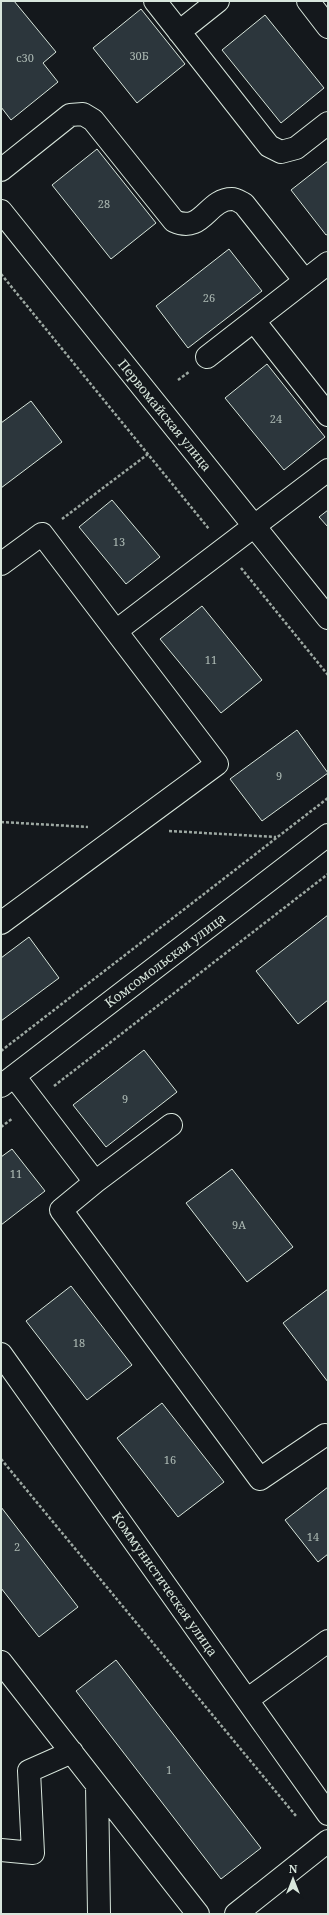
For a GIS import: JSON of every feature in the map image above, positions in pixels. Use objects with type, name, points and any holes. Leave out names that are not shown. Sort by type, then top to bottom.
[{"type":"street","points":[[155,1],[269,146],[281,152],[296,148],[328,123]]},
{"type":"street","points":[[179,32],[218,1]]},
{"type":"street","points":[[308,1],[328,26]]},
{"type":"street","points":[[1,170],[70,115],[83,114],[93,120],[174,221],[183,225],[194,223],[222,201],[233,199],[244,204],[305,281]]},
{"type":"street","name":"Первомайская улица","points":[[1,211],[328,618]]},
{"type":"street","points":[[207,357],[328,263]]},
{"type":"street","points":[[254,320],[328,415]]},
{"type":"street","points":[[116,631],[255,527],[328,470]]},
{"type":"street","points":[[1,564],[42,534],[217,764],[1,922]]},
{"type":"street","name":"Комсомольская улица","points":[[7,1081],[328,835]]},
{"type":"street","points":[[7,1081],[33,1102],[96,1182]]},
{"type":"street","points":[[172,1125],[61,1210],[260,1479],[325,1435]]},
{"type":"street","name":"Коммунистическая улица","points":[[1,1354],[328,1814]]},
{"type":"street","points":[[248,1700],[328,1641]]},
{"type":"street","points":[[1,1662],[198,1914]]},
{"type":"street","points":[[1,1850],[33,1853],[29,1771],[72,1752]]},
{"type":"street","points":[[97,1785],[99,1914]]},
{"type":"street","points":[[236,1914],[257,1907],[325,1844]]},
{"type":"path","points":[[1,274],[328,675]]},
{"type":"path","points":[[178,380],[187,373]]},
{"type":"path","points":[[42,534],[148,454]]},
{"type":"path","points":[[1,1051],[328,798]]},
{"type":"path","points":[[1,1127],[328,874]]},
{"type":"path","points":[[1,1459],[325,1844]]},
{"type":"building","points":[[1,1],[14,1],[56,52],[43,63],[58,82],[11,120],[1,107]]},
{"type":"building","points":[[141,9],[185,64],[137,103],[93,48]]},
{"type":"building","points":[[265,15],[324,88],[281,123],[222,50]]},
{"type":"building","points":[[97,149],[156,223],[111,259],[52,185]]},
{"type":"building","points":[[328,161],[328,234],[326,235],[291,190]]},
{"type":"building","points":[[229,249],[262,291],[188,348],[156,306]]},
{"type":"building","points":[[267,364],[325,437],[284,470],[225,398]]},
{"type":"building","points":[[31,401],[62,442],[1,488],[1,423]]},
{"type":"building","points":[[112,500],[160,557],[126,584],[79,527]]},
{"type":"building","points":[[328,510],[328,527],[319,517]]},
{"type":"building","points":[[202,606],[262,680],[221,713],[160,639]]},
{"type":"building","points":[[297,730],[328,773],[262,821],[230,779]]},
{"type":"building","points":[[328,915],[328,1000],[298,1024],[256,971]]},
{"type":"building","points":[[29,937],[59,978],[1,1021],[1,958]]},
{"type":"building","points":[[144,1050],[177,1092],[106,1147],[73,1105]]},
{"type":"building","points":[[12,1149],[45,1191],[1,1225],[1,1157]]},
{"type":"building","points":[[232,1169],[293,1247],[247,1282],[186,1203]]},
{"type":"building","points":[[71,1286],[132,1365],[87,1400],[26,1321]]},
{"type":"building","points":[[328,1289],[328,1382],[283,1323]]},
{"type":"building","points":[[162,1403],[224,1482],[178,1517],[117,1438]]},
{"type":"building","points":[[328,1487],[328,1554],[318,1562],[285,1520]]},
{"type":"building","points":[[1,1507],[78,1607],[39,1637],[1,1588]]},
{"type":"building","points":[[116,1660],[261,1848],[221,1879],[76,1691]]}]
